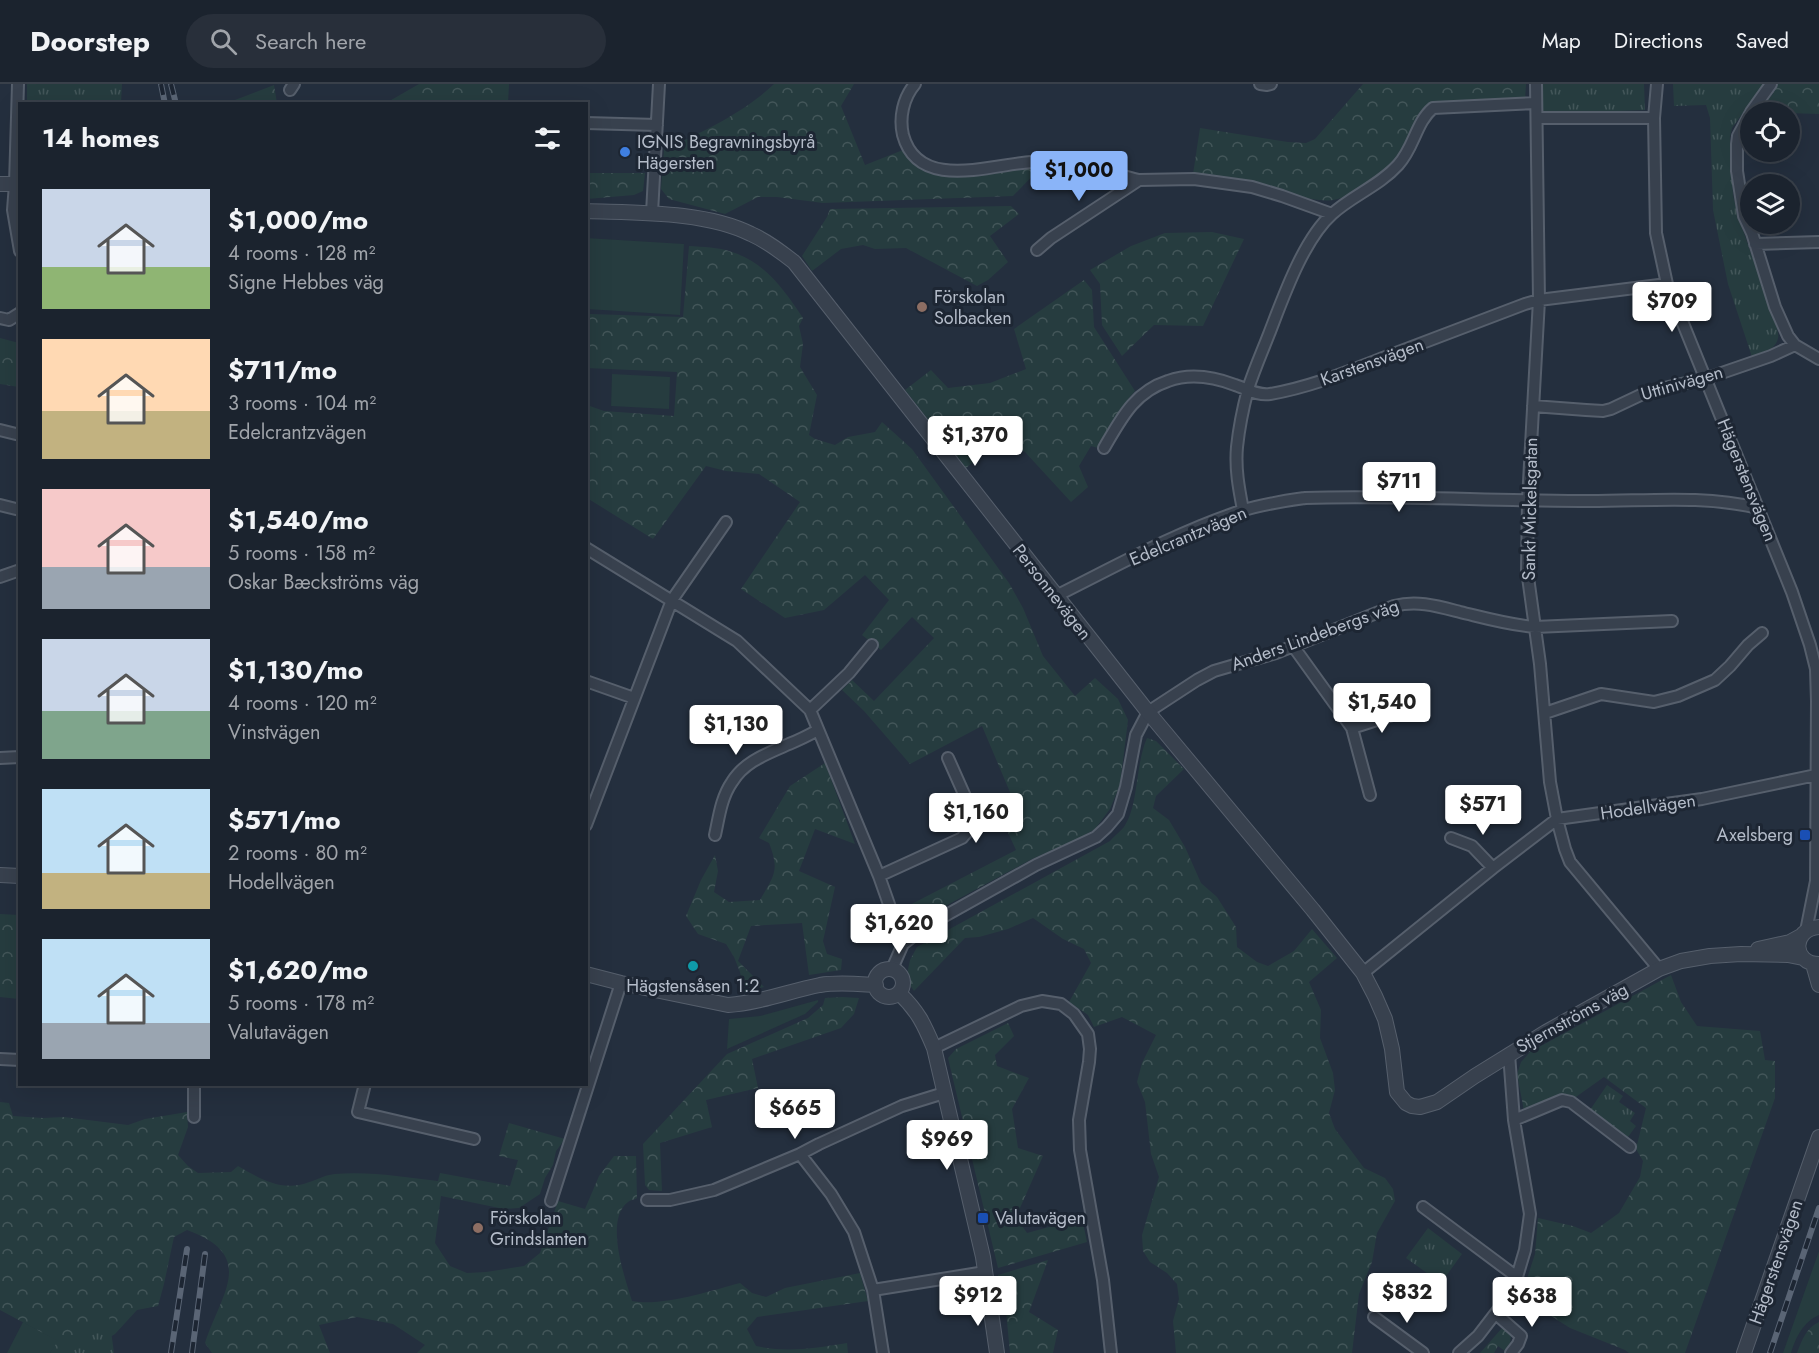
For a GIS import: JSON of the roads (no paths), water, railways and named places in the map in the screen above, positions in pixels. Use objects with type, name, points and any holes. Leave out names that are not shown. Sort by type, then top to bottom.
[{"type":"street","points":[[18,84],[17,184],[13,210],[18,239]]},
{"type":"street","points":[[652,213],[659,84]]},
{"type":"street","points":[[915,84],[905,100],[901,124],[908,148],[927,166],[949,172],[1027,162],[1060,161],[1139,180],[1194,179],[1252,187],[1332,214]]},
{"type":"street","points":[[1260,84],[1267,86],[1271,84]]},
{"type":"street","name":"Sankt Mickelsgatan","points":[[1536,84],[1539,300],[1528,500],[1527,570],[1545,713],[1550,782],[1557,819],[1570,862],[1659,969]]},
{"type":"street","name":"Hägerstensvägen","points":[[1657,84],[1654,118],[1656,233],[1668,284],[1792,592],[1816,669],[1817,886],[1809,931]]},
{"type":"street","points":[[1759,102],[1771,84]]},
{"type":"street","points":[[1243,510],[1236,460],[1248,389],[1293,275],[1312,240],[1332,214],[1374,186],[1398,166],[1406,156],[1426,113],[1433,108],[1536,103]]},
{"type":"street","points":[[1537,118],[1654,118]]},
{"type":"street","points":[[588,123],[657,125]]},
{"type":"street","points":[[1740,132],[1737,157],[1742,208],[1775,307],[1788,336],[1795,345],[1819,359]]},
{"type":"street","points":[[1038,249],[1050,238],[1139,180]]},
{"type":"street","points":[[0,184],[17,184]]},
{"type":"street","name":"Personnevägen","points":[[588,212],[652,213],[720,222],[763,240],[794,262],[1148,712],[1363,973],[1375,996],[1389,1034],[1397,1092],[1412,1106]]},
{"type":"street","points":[[1755,244],[1819,242]]},
{"type":"street","name":"Karstensvägen","points":[[1104,448],[1141,394],[1157,385],[1180,377],[1196,376],[1221,380],[1257,393],[1267,394],[1296,389],[1539,300],[1668,284]]},
{"type":"street","points":[[0,318],[9,320],[18,314]]},
{"type":"street","name":"Uttinivägen","points":[[1533,406],[1603,411],[1616,408],[1647,392],[1707,378],[1771,356],[1795,345]]},
{"type":"street","points":[[0,430],[18,434]]},
{"type":"street","name":"Edelcrantzvägen","points":[[1056,596],[1197,528],[1243,510],[1313,498],[1604,501],[1695,499],[1737,503],[1758,508]]},
{"type":"street","points":[[0,505],[18,510]]},
{"type":"street","points":[[588,819],[672,600],[726,522]]},
{"type":"street","points":[[588,549],[737,641],[810,710],[879,876],[903,944]]},
{"type":"street","points":[[0,577],[18,571]]},
{"type":"street","name":"Anders Lindebergs väg","points":[[1148,712],[1214,671],[1293,646],[1407,603],[1431,605],[1511,624],[1535,627],[1672,621]]},
{"type":"street","points":[[1545,713],[1601,694],[1654,702],[1678,696],[1714,680],[1762,633]]},
{"type":"street","points":[[810,710],[849,673],[872,645]]},
{"type":"street","points":[[1293,646],[1353,729],[1370,795]]},
{"type":"street","points":[[588,682],[634,698]]},
{"type":"street","points":[[892,969],[903,944],[925,927],[1036,865],[1096,837],[1107,827],[1118,814],[1126,787],[1136,735],[1148,712]]},
{"type":"street","points":[[1353,729],[1392,715],[1406,714]]},
{"type":"street","points":[[715,835],[724,796],[744,768],[761,756],[818,730]]},
{"type":"street","points":[[0,758],[18,757]]},
{"type":"street","points":[[879,876],[962,838],[976,821],[948,758]]},
{"type":"street","name":"Hodellvägen","points":[[1363,973],[1557,819],[1702,799],[1816,775]]},
{"type":"street","points":[[1451,838],[1472,846],[1493,868]]},
{"type":"street","points":[[0,876],[18,876]]},
{"type":"street","points":[[1809,931],[1798,948],[1812,962],[1819,985]]},
{"type":"street","name":"Stjernströms väg","points":[[1741,954],[1790,942],[1809,931]]},
{"type":"street","name":"Stjernströms väg","points":[[1412,1106],[1420,1107],[1437,1102],[1509,1054],[1659,969],[1681,961],[1695,957],[1741,954],[1779,955],[1812,962]]},
{"type":"street","points":[[887,969],[892,969],[899,973],[903,981],[902,990],[887,997],[879,993],[876,985],[877,977],[887,969]]},
{"type":"street","points":[[588,975],[728,1005],[764,1000],[822,985],[846,983],[876,985]]},
{"type":"street","points":[[552,1201],[621,983]]},
{"type":"street","points":[[899,993],[922,1018],[934,1048],[985,1272],[997,1353]]},
{"type":"street","points":[[934,1048],[1021,1006],[1042,1001],[1061,1004],[1074,1014],[1088,1034],[1090,1049],[1079,1120],[1080,1150],[1103,1280],[1111,1353]]},
{"type":"street","points":[[1459,1353],[1478,1336],[1508,1297],[1518,1277],[1525,1250],[1530,1214],[1514,1120],[1509,1054]]},
{"type":"street","points":[[0,1059],[18,1060]]},
{"type":"street","points":[[194,1086],[194,1117]]},
{"type":"street","points":[[364,1086],[358,1112],[474,1139]]},
{"type":"street","points":[[647,1200],[669,1200],[714,1190],[800,1154],[902,1106],[944,1093]]},
{"type":"street","points":[[1514,1120],[1562,1100],[1571,1102],[1630,1147]]},
{"type":"street","name":"Hägerstensvägen","points":[[1744,1353],[1819,1137]]},
{"type":"street","points":[[800,1154],[831,1194],[854,1232],[873,1290],[883,1353]]},
{"type":"street","points":[[1423,1207],[1518,1277]]},
{"type":"street","points":[[873,1290],[985,1272]]},
{"type":"street","points":[[1496,1314],[1521,1336],[1511,1353]]},
{"type":"street","points":[[1374,1317],[1423,1353]]},
{"type":"railway","points":[[161,84],[165,102]]},
{"type":"railway","points":[[171,84],[176,102]]},
{"type":"railway","points":[[1770,1353],[1819,1208]]},
{"type":"railway","points":[[171,1353],[187,1249]]},
{"type":"railway","points":[[192,1353],[205,1254]]},
{"type":"place","name":"IGNIS Begravningsbyrå Hägersten","points":[[625,152]]},
{"type":"place","name":"Förskolan Solbacken","points":[[922,307]]},
{"type":"place","name":"Axelsberg","points":[[1805,835]]},
{"type":"place","name":"Hägstensåsen 1:2","points":[[693,966]]},
{"type":"place","name":"Valutavägen","points":[[983,1218]]},
{"type":"place","name":"Förskolan Grindslanten","points":[[478,1228]]}]
